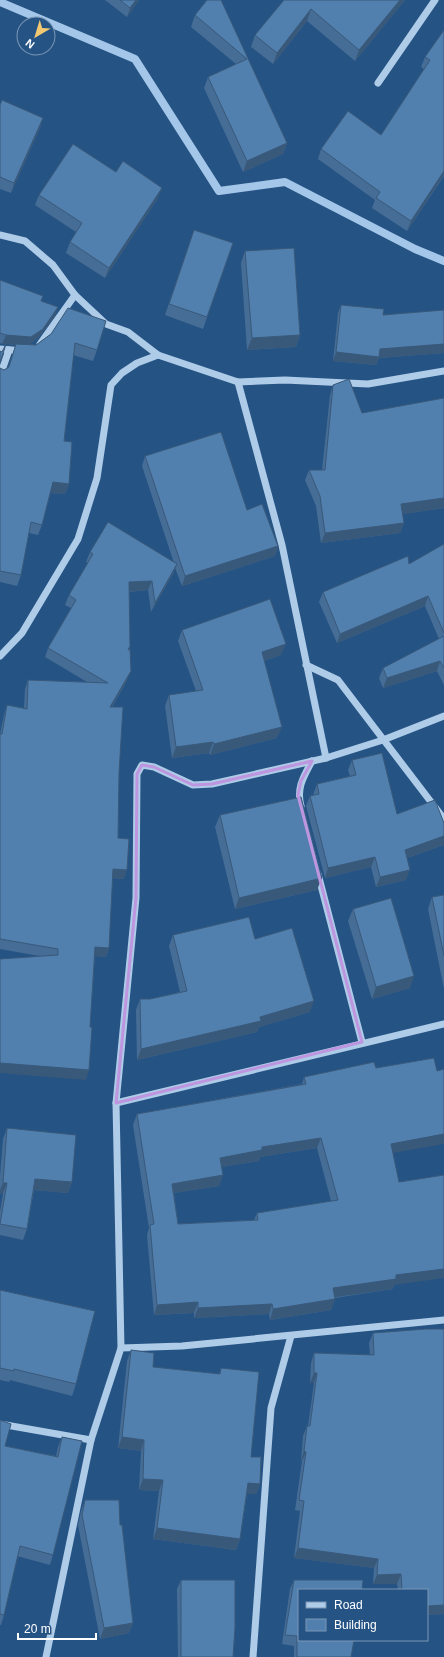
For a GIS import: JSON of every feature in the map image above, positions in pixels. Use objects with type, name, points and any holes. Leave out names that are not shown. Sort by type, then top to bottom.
[{"type":"street","points":[[378,83],[435,0]]},
{"type":"street","points":[[0,235],[25,241],[53,265],[75,296],[106,324],[128,332],[158,355],[238,382],[285,380],[368,384],[444,371]]},
{"type":"street","points":[[0,349],[29,352],[43,341],[75,296]]},
{"type":"street","points":[[0,376],[9,350]]},
{"type":"street","points":[[0,656],[22,633],[78,539],[98,478],[111,385],[122,373],[137,363],[158,355]]},
{"type":"street","points":[[238,382],[282,545],[326,758]]},
{"type":"street","points":[[306,665],[338,680],[444,819]]},
{"type":"street","points":[[46,1657],[91,1440],[121,1348],[116,1103],[136,898],[137,774],[142,765],[154,767],[193,785],[212,784],[326,758],[383,740],[444,716]]},
{"type":"street","points":[[304,817],[298,795],[301,781],[312,761]]},
{"type":"street","points":[[317,868],[362,1042]]},
{"type":"street","points":[[116,1103],[362,1042],[444,1024]]},
{"type":"street","points":[[121,1348],[182,1346],[444,1320]]},
{"type":"street","points":[[253,1657],[271,1408],[291,1336]]},
{"type":"street","points":[[0,1424],[91,1440]]},
{"type":"highlighted area","points":[[312,761],[301,781],[298,795],[362,1042],[116,1103],[136,898],[137,774],[142,765],[154,767],[193,785],[212,784]]},
{"type":"building","points":[[120,0],[136,0],[130,8]]},
{"type":"building","points":[[207,0],[221,0],[287,143],[247,161],[208,77],[247,59],[195,15]]},
{"type":"building","points":[[284,0],[400,0],[359,50],[311,9],[277,53],[255,35]]},
{"type":"building","points":[[444,30],[444,171],[411,221],[376,198],[380,192],[321,149],[348,111],[381,135],[430,60],[425,57]]},
{"type":"building","points":[[2,100],[43,118],[14,183],[0,177],[0,105]]},
{"type":"building","points":[[73,144],[116,172],[123,161],[162,188],[109,268],[70,242],[82,223],[39,195]]},
{"type":"building","points":[[194,230],[233,243],[207,317],[169,304]]},
{"type":"building","points":[[294,248],[300,335],[252,338],[245,251]]},
{"type":"building","points":[[0,280],[43,296],[41,301],[58,307],[43,329],[31,337],[6,335],[0,333]]},
{"type":"building","points":[[341,305],[384,309],[383,315],[444,310],[444,344],[380,349],[379,357],[336,352]]},
{"type":"building","points":[[68,308],[106,321],[97,350],[75,343],[64,441],[72,442],[69,484],[53,482],[42,525],[31,522],[21,575],[0,571],[0,368],[4,370],[9,367],[16,344],[36,345],[51,334]]},
{"type":"building","points":[[6,344],[0,363],[0,351],[2,352]]},
{"type":"building","points":[[349,379],[362,413],[444,398],[444,498],[401,504],[404,523],[325,533],[320,496],[309,470],[325,470],[333,385]]},
{"type":"building","points":[[221,432],[247,510],[262,504],[278,546],[185,576],[145,456]]},
{"type":"building","points":[[108,522],[177,564],[155,603],[152,581],[129,582],[130,646],[128,650],[130,649],[131,671],[110,707],[123,707],[119,773],[118,838],[129,839],[127,870],[113,869],[109,948],[95,947],[89,1070],[0,1063],[0,959],[58,955],[58,949],[0,939],[0,734],[2,734],[7,705],[27,709],[28,680],[108,683],[48,648],[76,600],[69,595],[93,554],[90,552]]},
{"type":"building","points":[[444,544],[444,633],[428,596],[340,634],[323,592],[408,556],[409,564]]},
{"type":"building","points":[[270,599],[286,644],[262,652],[282,727],[214,744],[213,742],[176,747],[169,695],[203,690],[182,630]]},
{"type":"building","points":[[444,636],[444,668],[440,661],[387,678],[383,668]]},
{"type":"building","points":[[382,753],[397,814],[435,800],[444,823],[444,836],[405,850],[410,870],[380,877],[375,857],[328,868],[310,796],[319,794],[317,784],[356,775],[352,760]]},
{"type":"building","points":[[301,797],[322,878],[239,898],[220,815]]},
{"type":"building","points":[[444,895],[444,956],[432,897]]},
{"type":"building","points":[[391,898],[414,976],[376,987],[353,909]]},
{"type":"building","points":[[249,917],[255,939],[292,928],[314,1001],[260,1017],[261,1021],[141,1049],[140,999],[150,999],[187,991],[173,935]]},
{"type":"building","points":[[434,1058],[437,1071],[444,1069],[444,1134],[391,1144],[399,1182],[444,1175],[444,1269],[396,1275],[396,1279],[333,1288],[335,1299],[273,1309],[272,1304],[198,1308],[198,1302],[157,1305],[150,1225],[154,1224],[137,1114],[306,1084],[304,1077],[374,1062],[376,1068]],"holes":[[[321,1138],[338,1200],[257,1213],[258,1220],[178,1224],[172,1184],[223,1175],[220,1158],[262,1150],[262,1147]]]},
{"type":"building","points":[[7,1128],[76,1135],[72,1182],[35,1179],[27,1229],[0,1224],[7,1183],[3,1183]]},
{"type":"building","points":[[0,1290],[95,1311],[76,1384],[14,1369],[14,1371],[0,1368]]},
{"type":"building","points":[[444,1329],[444,1605],[428,1606],[428,1589],[402,1589],[401,1574],[377,1575],[378,1559],[298,1548],[304,1501],[299,1500],[306,1452],[304,1451],[307,1426],[310,1426],[317,1373],[314,1373],[314,1353],[374,1355],[373,1333]]},
{"type":"building","points":[[131,1350],[154,1353],[153,1367],[220,1374],[221,1368],[259,1372],[251,1457],[261,1457],[260,1484],[248,1483],[240,1539],[157,1528],[163,1480],[143,1479],[144,1440],[122,1437]]},
{"type":"building","points":[[0,1420],[11,1424],[5,1446],[58,1457],[62,1437],[82,1441],[53,1555],[20,1546],[4,1615],[0,1614]]},
{"type":"building","points":[[85,1500],[119,1500],[120,1525],[122,1525],[133,1623],[104,1628],[82,1515]]},
{"type":"building","points":[[181,1580],[235,1580],[235,1628],[233,1657],[181,1657]]},
{"type":"building","points":[[294,1580],[363,1580],[362,1589],[298,1589],[298,1641],[354,1641],[351,1657],[297,1657],[297,1636],[285,1635]]},
{"type":"waterway","points":[[0,2],[135,59],[219,191],[285,182],[415,249],[444,261]]}]
